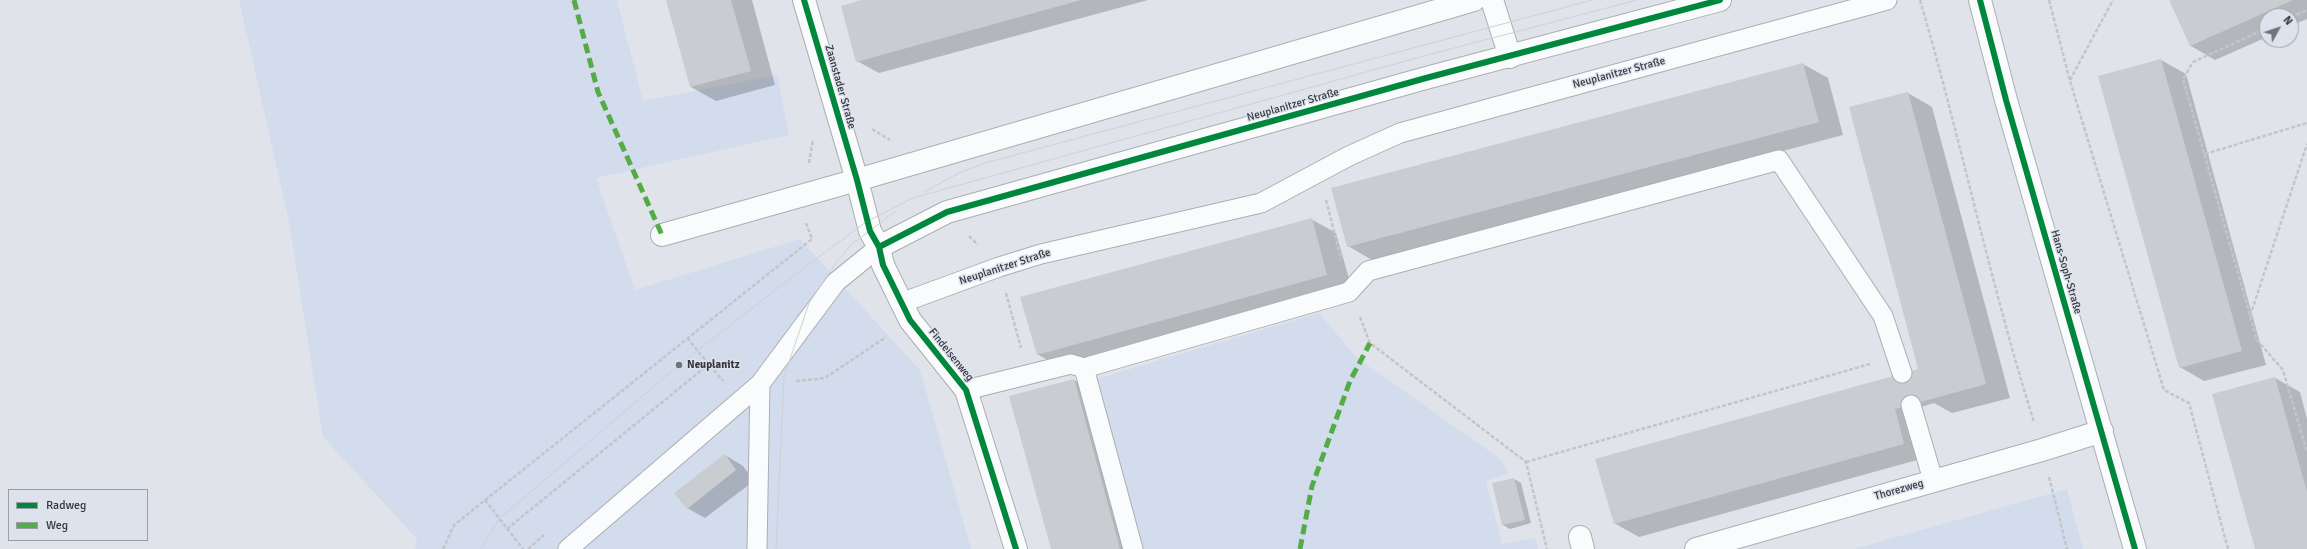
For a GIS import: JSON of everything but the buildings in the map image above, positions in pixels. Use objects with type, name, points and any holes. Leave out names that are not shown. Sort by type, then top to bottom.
[{"type":"street","name":"Zaanstader Straße","points":[[804,0],[857,180]]},
{"type":"street","points":[[662,235],[857,180],[1425,7],[1474,0]]},
{"type":"street","points":[[1492,0],[1510,57]]},
{"type":"street","name":"Neuplanitzer Straße","points":[[879,247],[947,212],[1426,78],[1510,57],[1720,0]]},
{"type":"street","name":"Hans-Soph-Straße","points":[[1980,0],[2008,107],[2135,549]]},
{"type":"street","name":"Findeisenweg","points":[[857,180],[866,222],[879,247],[883,265],[906,312],[966,390],[1016,549]]},
{"type":"street","name":"Thorezweg","points":[[1696,549],[2042,450],[2102,431]]},
{"type":"lane","name":"Neuplanitzer Straße","points":[[906,312],[1000,267],[1041,254],[1261,203],[1349,156],[1400,133],[1887,0]]},
{"type":"lane","points":[[966,390],[1071,364],[1084,368],[1349,292],[1368,271],[1779,160],[1884,316],[1899,365]]},
{"type":"lane","points":[[568,549],[760,384],[836,282],[879,247]]},
{"type":"lane","points":[[1084,368],[1133,549]]},
{"type":"lane","points":[[757,549],[760,384]]},
{"type":"lane","points":[[1911,405],[1933,480]]},
{"type":"path","points":[[1920,0],[2016,365],[2042,450],[2067,549]]},
{"type":"path","points":[[2049,0],[2070,81],[2164,390],[2189,403],[2228,549]]},
{"type":"path","points":[[2070,81],[2113,0]]},
{"type":"path","points":[[2259,32],[2193,62],[2183,79],[2257,340],[2283,370],[2307,452]]},
{"type":"path","points":[[2205,154],[2307,123]]},
{"type":"path","points":[[867,126],[893,141]]},
{"type":"path","points":[[443,549],[454,526],[812,239],[790,177],[810,162],[813,137]]},
{"type":"path","points":[[2250,316],[2307,144]]},
{"type":"path","points":[[1318,173],[1349,292],[1370,343],[1526,462],[1547,549]]},
{"type":"path","points":[[1000,267],[1029,375]]},
{"type":"path","points":[[825,378],[906,312]]},
{"type":"path","points":[[687,338],[723,382]]},
{"type":"path","points":[[507,529],[709,364]]},
{"type":"path","points":[[1526,462],[1899,365]]},
{"type":"path","points":[[485,500],[523,549]]},
{"type":"shaded area","points":[[239,0],[617,0],[643,101],[777,75],[789,135],[596,178],[635,290],[800,239],[920,370],[971,549],[415,549],[417,539],[323,437],[289,222]]},
{"type":"shaded area","points":[[1319,313],[1357,358],[1502,460],[1508,474],[1486,481],[1502,544],[1535,538],[1538,549],[1143,549],[1096,379]]},
{"type":"shaded area","points":[[2067,489],[2083,549],[1854,549]]},
{"type":"tram line","points":[[924,192],[959,173],[985,163],[1592,0]]},
{"type":"tram line","points":[[481,549],[499,519],[679,365],[809,264],[866,222],[913,198],[1420,57],[1637,0]]},
{"type":"tram line","points":[[776,549],[784,377],[809,303],[838,260],[852,244],[896,211]]},
{"type":"marked path","points":[[574,0],[598,92],[662,235]]},
{"type":"marked path","points":[[1300,549],[1312,486],[1350,381],[1370,343]]},
{"type":"cycle path","points":[[804,0],[857,180],[870,231],[879,247],[883,265],[910,320],[966,390],[1016,549]]},
{"type":"cycle path","points":[[879,247],[947,212],[1426,78],[1720,0]]},
{"type":"cycle path","points":[[1980,0],[2006,100],[2135,549]]},
{"type":"place","name":"Neuplanitz","points":[[679,365]]}]
